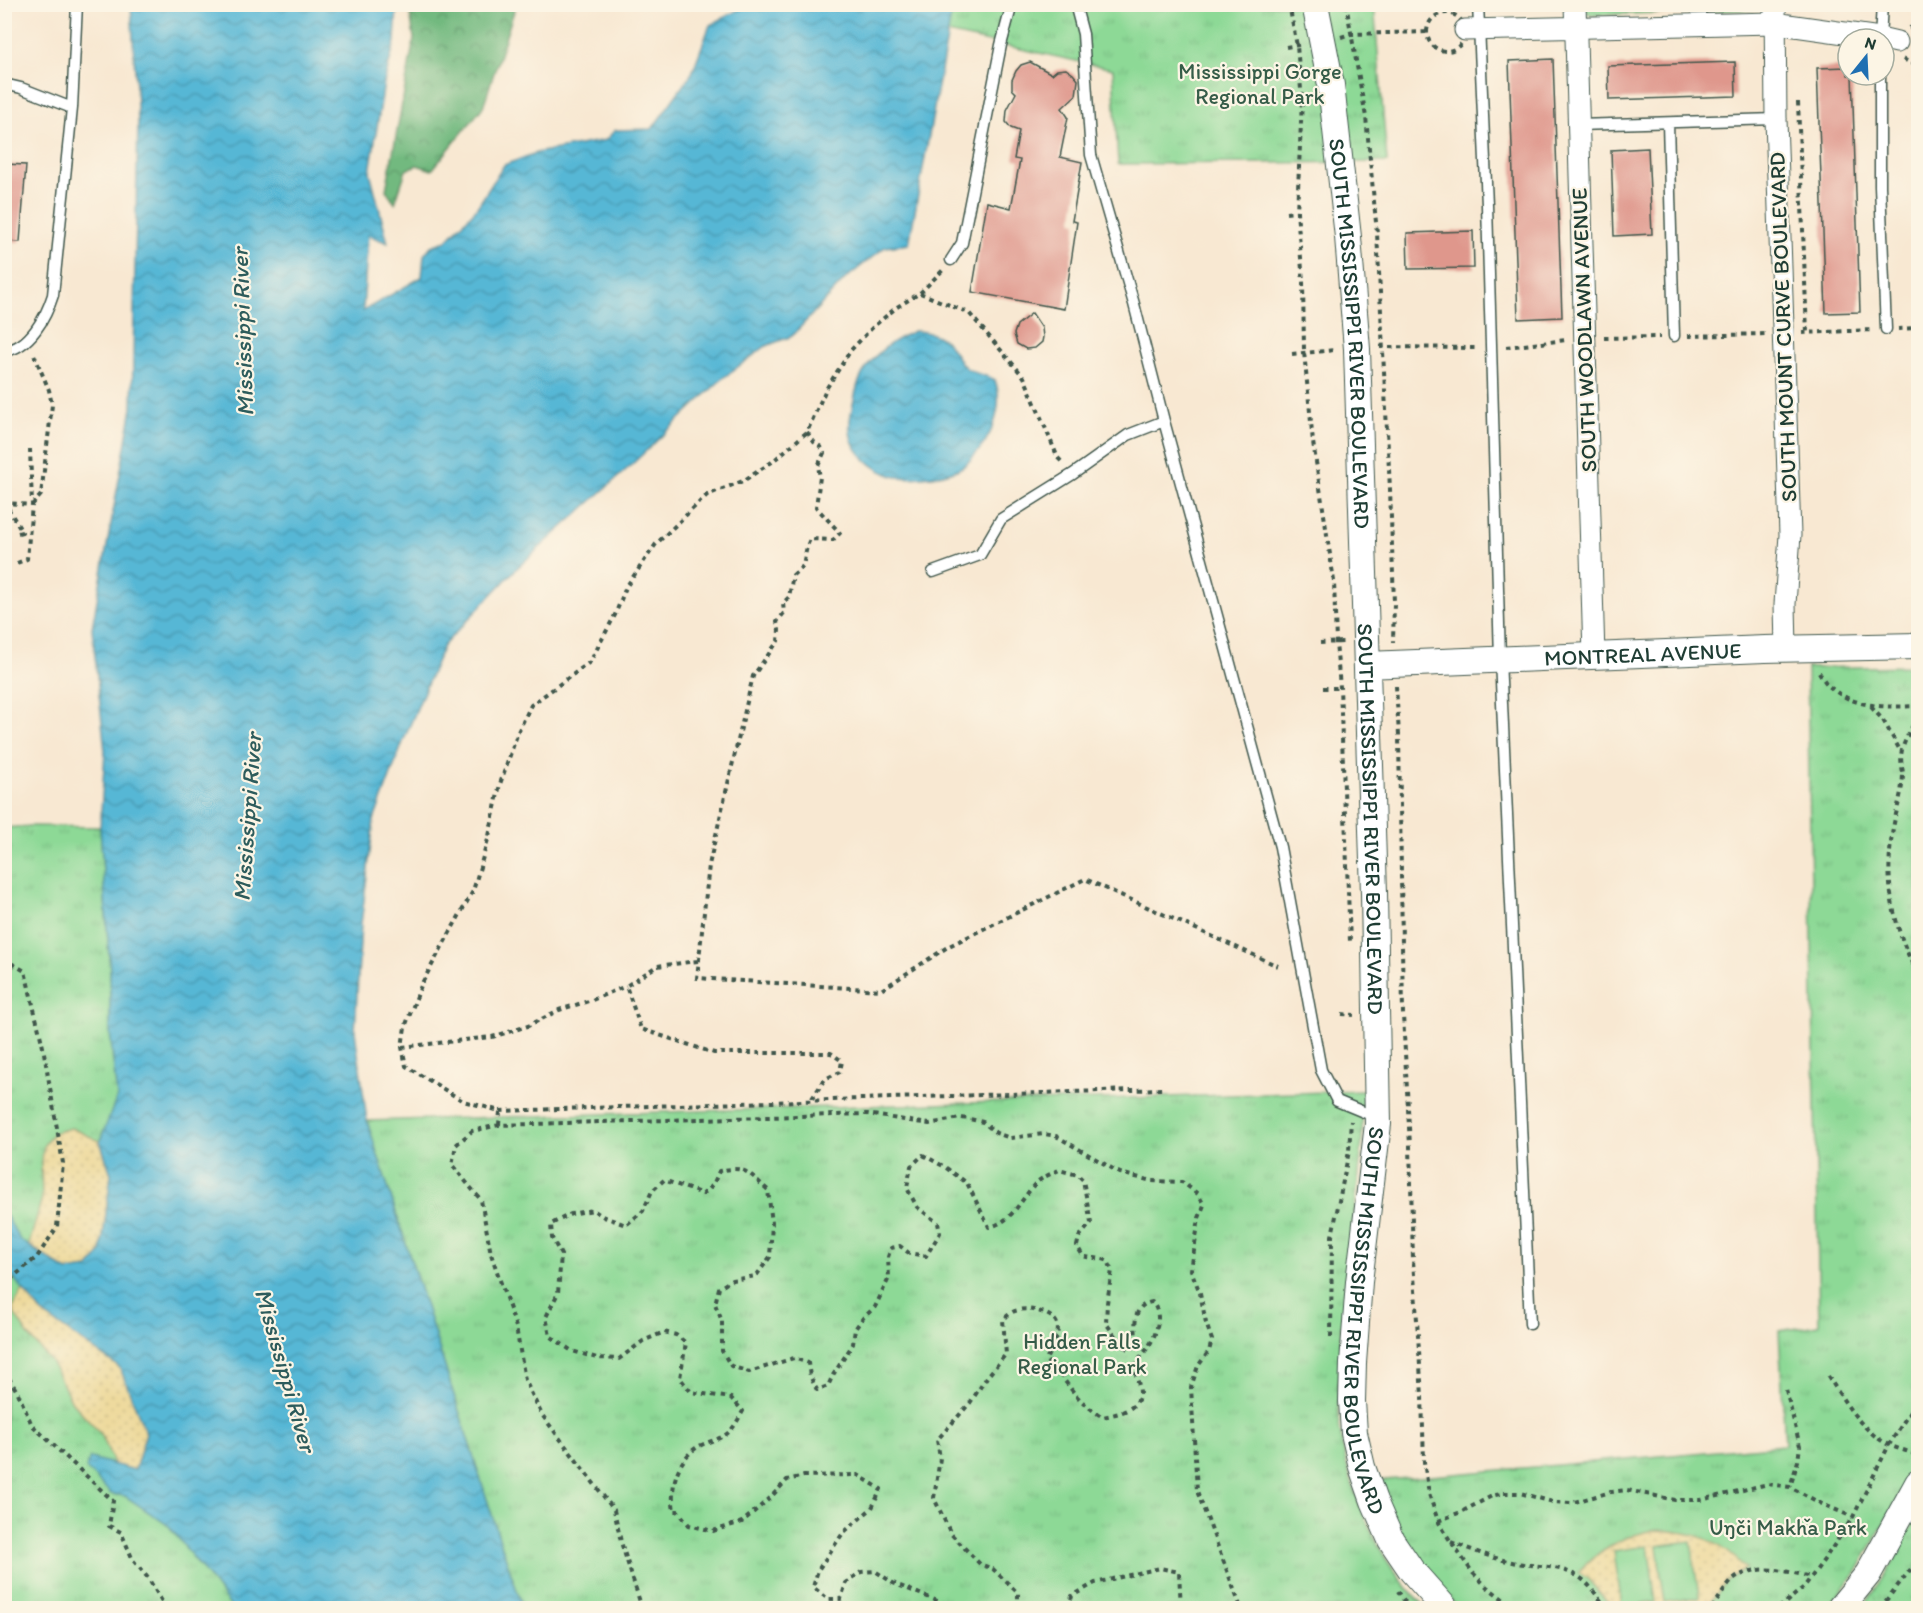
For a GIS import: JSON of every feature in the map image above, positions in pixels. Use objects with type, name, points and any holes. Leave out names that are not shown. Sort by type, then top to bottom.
[{"type":"street","name":"SOUTH MISSISSIPPI RIVER BOULEVARD","points":[[1316,4],[1331,85],[1348,237],[1357,349],[1374,893],[1378,1118],[1374,1173],[1359,1282],[1353,1363],[1354,1433],[1374,1502],[1391,1540],[1412,1571],[1445,1608]]},
{"type":"street","name":"SOUTH WOODLAWN AVENUE","points":[[1575,4],[1594,656]]},
{"type":"street","points":[[1472,30],[1575,28],[1775,14],[1836,28]]},
{"type":"street","name":"SOUTH MOUNT CURVE BOULEVARD","points":[[1775,14],[1776,119],[1790,535],[1785,604],[1786,649]]},
{"type":"street","name":"MONTREAL AVENUE","points":[[1367,665],[1918,646]]},
{"type":"street","points":[[1840,1608],[1868,1574],[1918,1483]]},
{"type":"lane","points":[[4,351],[14,350],[42,322],[49,309],[52,295],[72,108],[77,4]]},
{"type":"lane","points":[[951,260],[962,243],[1001,45],[1012,4]]},
{"type":"lane","points":[[1075,4],[1083,34],[1091,155],[1134,304],[1280,847],[1321,1070],[1336,1101],[1378,1118]]},
{"type":"lane","points":[[1478,4],[1472,30],[1491,348],[1500,659],[1530,1324]]},
{"type":"lane","points":[[1882,4],[1885,27]]},
{"type":"lane","points":[[4,84],[21,88],[72,108]]},
{"type":"lane","points":[[1880,87],[1880,186],[1886,329]]},
{"type":"lane","points":[[1578,125],[1776,119]]},
{"type":"lane","points":[[1668,123],[1674,336]]},
{"type":"lane","points":[[933,572],[980,555],[1002,519],[1128,435],[1164,421]]},
{"type":"path","points":[[1289,4],[1297,46],[1302,100],[1297,212],[1304,352],[1334,581],[1351,951]]},
{"type":"path","points":[[1346,4],[1366,117],[1377,233],[1394,603],[1393,642],[1396,664],[1403,1016],[1424,1462],[1438,1521],[1451,1542],[1473,1573],[1509,1607],[1515,1608]]},
{"type":"path","points":[[1351,34],[1427,32]]},
{"type":"path","points":[[1286,47],[1297,46]]},
{"type":"path","points":[[1907,62],[1918,64]]},
{"type":"path","points":[[1798,95],[1807,333]]},
{"type":"path","points":[[1286,213],[1297,212]]},
{"type":"path","points":[[951,260],[938,277],[921,293],[897,307],[874,326],[851,350],[826,389],[807,432],[772,462],[743,481],[707,495],[656,544],[626,587],[615,615],[590,662],[531,705],[518,732],[500,784],[489,836],[473,891],[422,983],[405,1027],[402,1047],[406,1066],[463,1101],[500,1110],[1162,1089]]},
{"type":"path","points":[[921,293],[969,313],[1024,377],[1058,458],[1072,474]]},
{"type":"path","points":[[1382,346],[1491,348],[1585,339],[1674,336]]},
{"type":"path","points":[[1292,354],[1304,352]]},
{"type":"path","points":[[807,432],[824,453],[818,466],[820,477],[816,507],[840,533],[833,540],[810,539],[804,566],[793,575],[789,597],[783,603],[784,613],[777,622],[778,641],[753,676],[709,866],[697,978],[881,990],[949,946],[1085,879],[1278,966]]},
{"type":"path","points":[[16,563],[27,559],[32,505],[30,449]]},
{"type":"path","points":[[18,533],[21,532],[5,503],[32,505]]},
{"type":"path","points":[[1320,643],[1336,642]]},
{"type":"path","points":[[1819,672],[1829,687],[1870,707],[1883,720],[1901,752],[1903,776],[1890,851],[1889,879],[1895,920],[1918,975]]},
{"type":"path","points":[[1323,688],[1340,687]]},
{"type":"path","points":[[1870,707],[1918,706]]},
{"type":"path","points":[[1901,752],[1918,717]]},
{"type":"path","points":[[4,959],[25,971],[43,1047],[63,1163],[57,1227],[37,1257],[12,1278],[5,1288]]},
{"type":"path","points":[[402,1047],[492,1037],[528,1026],[559,1010],[626,986],[657,966],[698,961]]},
{"type":"path","points":[[626,986],[641,1029],[714,1053],[831,1053],[842,1061],[840,1072],[825,1079],[811,1100]]},
{"type":"path","points":[[1353,1004],[1353,1024]]},
{"type":"path","points":[[1342,1014],[1353,1015]]},
{"type":"path","points":[[499,1125],[500,1110]]},
{"type":"path","points":[[644,1608],[640,1602],[621,1542],[614,1510],[542,1415],[525,1380],[516,1327],[490,1254],[481,1200],[452,1165],[456,1145],[472,1131],[499,1125],[867,1114],[929,1124],[960,1118],[983,1122],[996,1132],[1010,1138],[1044,1134],[1056,1136],[1120,1173],[1152,1181],[1182,1182],[1198,1194],[1204,1205],[1199,1218],[1191,1270],[1200,1293],[1212,1341],[1209,1352],[1198,1366],[1191,1387],[1197,1491],[1241,1608]]},
{"type":"path","points":[[942,1608],[940,1602],[893,1583],[875,1571],[861,1572],[846,1583],[841,1599],[828,1599],[813,1587],[818,1570],[843,1533],[872,1508],[881,1489],[858,1475],[804,1476],[787,1480],[742,1522],[713,1531],[689,1525],[678,1511],[674,1511],[671,1495],[683,1461],[696,1447],[729,1433],[743,1411],[731,1398],[692,1392],[680,1378],[686,1343],[676,1335],[664,1332],[643,1341],[619,1359],[597,1358],[572,1352],[550,1336],[546,1317],[558,1293],[561,1254],[552,1238],[551,1224],[571,1214],[593,1210],[604,1217],[626,1225],[643,1211],[652,1191],[664,1180],[703,1194],[713,1185],[719,1172],[736,1167],[747,1172],[768,1190],[772,1223],[770,1257],[756,1276],[732,1280],[720,1288],[715,1304],[722,1321],[722,1351],[731,1366],[749,1372],[794,1358],[808,1364],[810,1376],[817,1390],[828,1386],[833,1374],[853,1344],[855,1329],[875,1307],[889,1278],[888,1257],[891,1248],[900,1246],[909,1253],[926,1256],[940,1233],[938,1223],[917,1207],[907,1188],[911,1166],[924,1155],[967,1183],[989,1227],[998,1226],[1017,1209],[1036,1182],[1059,1170],[1078,1175],[1083,1180],[1091,1223],[1079,1237],[1077,1246],[1083,1256],[1091,1259],[1100,1257],[1108,1261],[1112,1270],[1106,1323],[1120,1343],[1129,1350],[1137,1345],[1135,1321],[1138,1310],[1145,1303],[1152,1302],[1158,1312],[1153,1340],[1135,1367],[1140,1386],[1139,1398],[1130,1409],[1118,1414],[1102,1417],[1090,1409],[1069,1389],[1046,1360],[1058,1333],[1058,1324],[1054,1318],[1033,1310],[1021,1309],[1010,1313],[1003,1320],[1006,1354],[970,1403],[937,1440],[940,1458],[934,1498],[951,1534],[980,1564],[993,1569],[1018,1593],[1018,1608]]},
{"type":"path","points":[[4,1370],[18,1393],[32,1425],[113,1501],[110,1526],[121,1532],[133,1560],[148,1578],[166,1608]]},
{"type":"path","points":[[1828,1376],[1849,1409],[1865,1427],[1889,1445],[1918,1456]]},
{"type":"path","points":[[1786,1390],[1800,1446],[1790,1487]]},
{"type":"path","points":[[1779,1608],[1804,1587],[1853,1517],[1889,1445],[1918,1398]]},
{"type":"path","points":[[1438,1521],[1492,1496],[1504,1493],[1520,1493],[1553,1502],[1571,1503],[1627,1490],[1675,1500],[1701,1500],[1768,1484],[1790,1487],[1853,1517]]},
{"type":"path","points":[[1451,1542],[1498,1559],[1534,1566],[1550,1566],[1571,1573],[1582,1579],[1607,1608]]},
{"type":"path","points":[[1880,1608],[1918,1560]]},
{"type":"path","points":[[1069,1608],[1072,1596],[1095,1583],[1160,1568],[1179,1572],[1181,1608]]},
{"type":"path","points":[[1712,1608],[1733,1580],[1745,1574],[1761,1569],[1811,1577]]},
{"type":"path","points":[[1910,1608],[1918,1595]]},
{"type":"green space","points":[[409,5],[516,5],[483,107],[432,170],[417,165],[406,170],[395,203],[386,190],[414,39]]},
{"type":"green space","name":"Mississippi Gorge Regional Park","points":[[953,5],[1374,5],[1387,162],[1118,164],[1113,69],[947,33]]},
{"type":"green space","points":[[1582,5],[1762,5],[1754,10],[1592,15],[1584,11]]},
{"type":"green space","name":"Uŋči Makȟa Park","points":[[1918,666],[1918,1462],[1855,1575],[1826,1608],[1461,1608],[1443,1594],[1402,1540],[1375,1481],[1785,1445],[1779,1331],[1819,1325],[1807,668]]},
{"type":"green space","points":[[100,827],[110,971],[110,1032],[117,1097],[42,1313],[120,1368],[135,1470],[90,1458],[111,1494],[125,1496],[169,1526],[232,1608],[5,1608],[4,828]]},
{"type":"green space","name":"Hidden Falls Regional Park","points":[[1363,1091],[1361,1154],[1340,1342],[1338,1403],[1340,1427],[1347,1466],[1368,1524],[1390,1566],[1426,1608],[523,1608],[367,1121]]},
{"type":"green space","points":[[1918,1514],[1918,1608],[1860,1608],[1878,1587]]},
{"type":"green space","points":[[1691,1541],[1699,1597],[1665,1602],[1657,1546]]},
{"type":"green space","points":[[1648,1546],[1656,1602],[1622,1607],[1614,1551]]},
{"type":"sand","points":[[71,1128],[100,1141],[111,1174],[101,1252],[89,1268],[67,1271],[29,1245],[42,1198],[41,1162],[44,1145],[53,1133]]},
{"type":"sand","points":[[23,1290],[42,1313],[120,1368],[146,1433],[135,1470],[115,1465],[101,1434],[72,1402],[52,1363],[28,1335],[12,1310]]},
{"type":"sand","points":[[1654,1530],[1681,1532],[1705,1539],[1726,1550],[1746,1569],[1728,1579],[1706,1608],[1613,1608],[1588,1579],[1578,1572],[1595,1556],[1613,1544]]},
{"type":"water","name":"Mississippi River","points":[[131,5],[397,5],[395,42],[384,83],[370,172],[388,243],[368,235],[363,311],[422,277],[424,255],[431,246],[446,241],[476,209],[504,165],[536,153],[606,140],[615,130],[652,129],[692,73],[710,25],[738,10],[742,5],[953,5],[909,244],[885,247],[844,280],[792,336],[766,346],[723,378],[516,569],[443,646],[374,820],[361,924],[355,1031],[367,1121],[523,1608],[232,1608],[169,1526],[125,1496],[111,1494],[86,1468],[90,1458],[135,1470],[146,1433],[120,1368],[42,1313],[5,1265],[5,1213],[20,1240],[67,1271],[89,1268],[101,1252],[111,1174],[100,1141],[117,1097],[110,1032],[110,971],[100,827],[105,751],[92,628],[132,408],[138,121]]},
{"type":"water","points":[[914,331],[927,332],[942,339],[965,367],[972,372],[995,380],[998,391],[997,412],[985,443],[964,466],[937,475],[899,477],[872,465],[859,453],[852,439],[850,423],[858,384],[869,364],[884,348]]},
{"type":"building","points":[[1553,59],[1562,317],[1518,319],[1509,61]]},
{"type":"building","points":[[1030,62],[1052,74],[1057,70],[1066,69],[1078,80],[1076,95],[1062,108],[1068,117],[1060,157],[1082,162],[1072,221],[1077,222],[1064,309],[972,292],[987,202],[1011,208],[1020,160],[1014,159],[1019,131],[1011,128],[1006,122],[1007,110],[1016,93],[1012,89],[1012,80],[1016,71],[1021,65]]},
{"type":"building","points":[[1735,62],[1736,96],[1609,100],[1608,66]]},
{"type":"building","points":[[1836,67],[1836,87],[1852,87],[1860,312],[1826,313],[1817,68]]},
{"type":"building","points":[[1648,148],[1652,234],[1614,236],[1611,150]]},
{"type":"building","points":[[4,164],[26,165],[20,242],[4,241]]},
{"type":"building","points":[[1473,231],[1474,268],[1408,269],[1407,233]]},
{"type":"building","points":[[1032,313],[1042,328],[1043,337],[1042,342],[1035,348],[1026,349],[1017,344],[1014,334],[1017,325]]}]
